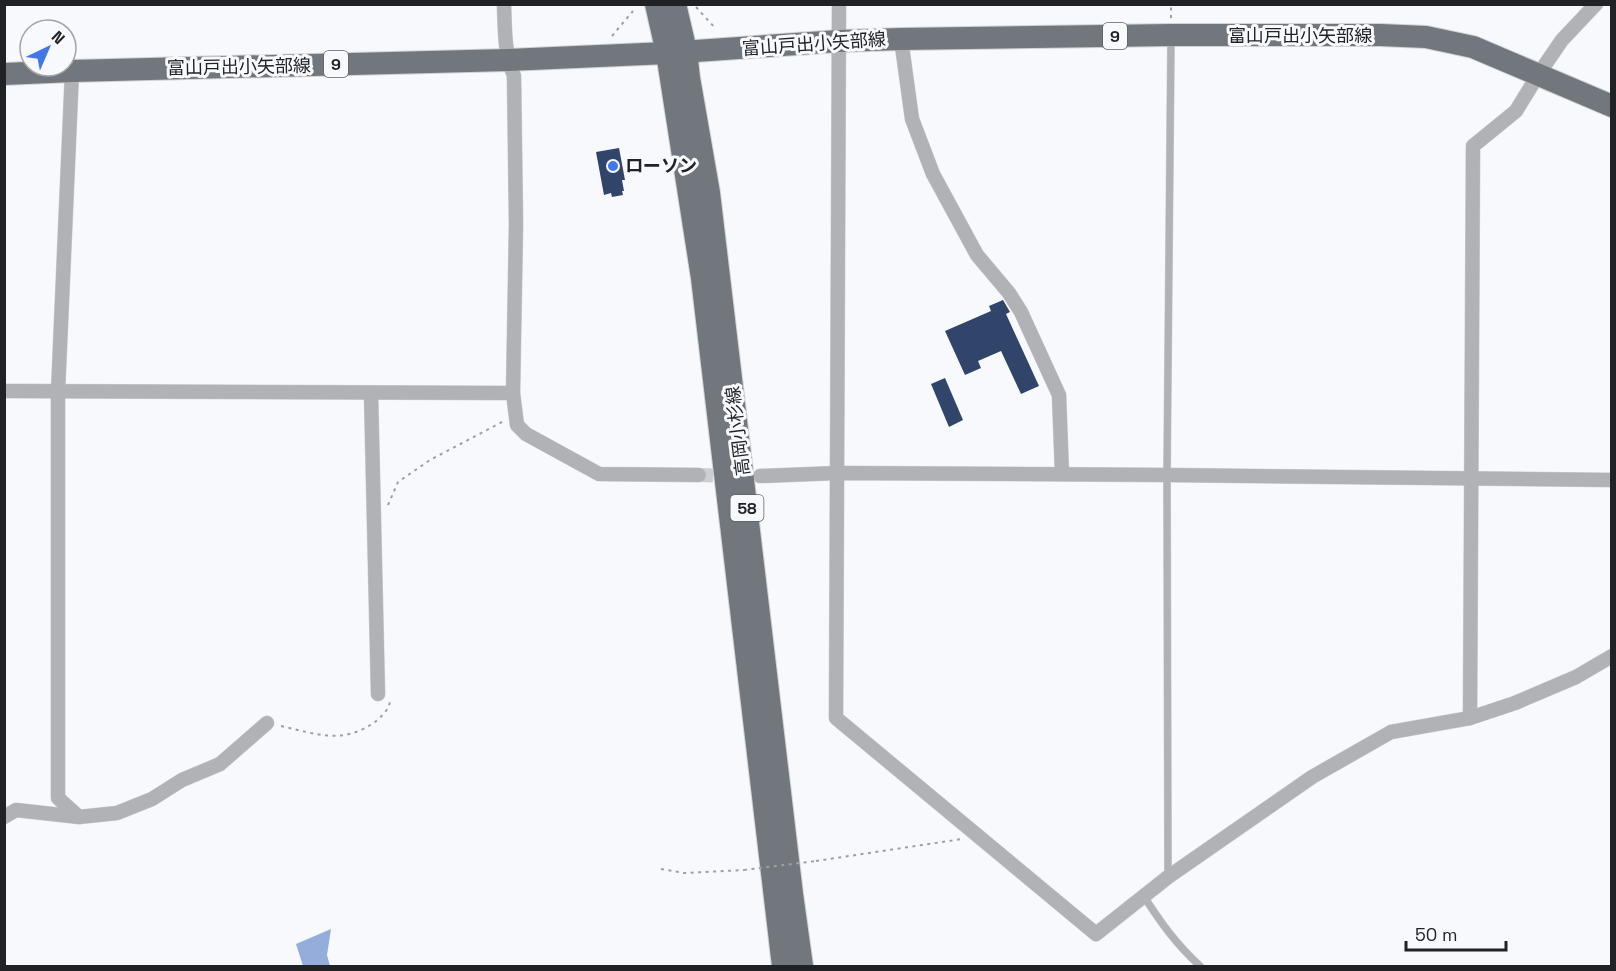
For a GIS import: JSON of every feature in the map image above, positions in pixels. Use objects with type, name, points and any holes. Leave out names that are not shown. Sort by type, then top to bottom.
[{"type":"main road","name":"高岡小杉線","points":[[656,4],[689,78],[709,193],[802,966]]},
{"type":"main road","name":"高岡小杉線","points":[[685,6],[677,52],[783,966]]},
{"type":"main road","name":"富山戸出小矢部線","points":[[78,71],[508,60],[901,39],[1380,35],[1426,37],[1473,47],[1611,106]]},
{"type":"street","points":[[504,4],[505,45],[514,76],[516,225],[513,393],[516,425],[526,434],[599,474],[699,475]]},
{"type":"street","points":[[839,4],[836,718],[1096,933],[1143,895],[1312,777],[1391,732],[1470,718],[1515,703],[1576,677],[1611,656]]},
{"type":"street","points":[[1470,718],[1473,146],[1516,111],[1562,40],[1596,4]]},
{"type":"street","points":[[901,39],[912,119],[933,174],[977,255],[1009,293],[1021,312],[1059,395],[1062,474]]},
{"type":"street","points":[[72,78],[58,392],[58,798],[79,817]]},
{"type":"street","points":[[4,391],[513,393]]},
{"type":"street","points":[[371,393],[378,694]]},
{"type":"street","points":[[760,476],[837,473],[1062,474],[1611,480]]},
{"type":"street","points":[[4,817],[16,810],[79,817],[117,813],[152,799],[182,780],[220,764],[267,723]]},
{"type":"lane","points":[[1168,877],[1167,475],[1172,35]]},
{"type":"lane","points":[[1143,895],[1162,926],[1200,966]]},
{"type":"path","points":[[685,6],[716,29]]},
{"type":"path","points":[[608,41],[633,11]]},
{"type":"path","points":[[661,869],[684,873],[744,870],[979,837]]},
{"type":"water","points":[[331,929],[327,955],[330,966],[303,966],[296,944]]},
{"type":"building","points":[[619,148],[625,180],[622,180],[624,191],[622,191],[623,195],[612,197],[611,193],[604,195],[596,152]]},
{"type":"building","points":[[1003,300],[1010,312],[1006,314],[1039,386],[1021,394],[1001,351],[978,361],[981,368],[965,375],[945,331],[991,311],[989,306]]},
{"type":"building","points":[[945,378],[963,420],[949,427],[931,384]]},
{"type":"tunnel","points":[[699,475],[731,476]]},
{"type":"place","name":"ローソン","points":[[613,166]]}]
